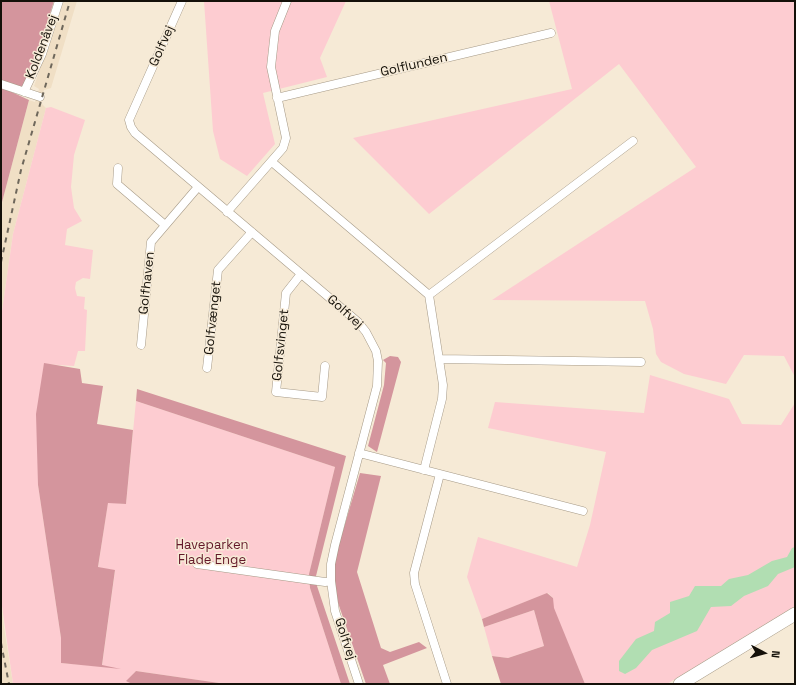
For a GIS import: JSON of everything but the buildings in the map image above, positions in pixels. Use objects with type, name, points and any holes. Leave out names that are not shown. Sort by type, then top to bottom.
[{"type":"main road","points":[[680,684],[795,614]]},
{"type":"street","name":"Koldenåvej","points":[[24,92],[42,54],[59,1]]},
{"type":"street","name":"Golfvej","points":[[182,1],[129,120],[131,127],[135,133],[358,322],[366,332],[376,351],[378,361],[376,386],[335,545],[331,581],[336,611],[359,684]]},
{"type":"street","points":[[227,212],[272,162],[283,148],[286,138],[271,67],[275,31],[287,1]]},
{"type":"street","name":"Golflunden","points":[[277,98],[551,33]]},
{"type":"street","points":[[1,84],[40,97]]},
{"type":"street","points":[[429,295],[633,141]]},
{"type":"street","points":[[272,162],[429,295],[443,385],[442,399],[424,470]]},
{"type":"street","points":[[118,168],[117,184],[165,225]]},
{"type":"street","name":"Golfhaven","points":[[141,345],[151,242],[198,187]]},
{"type":"street","name":"Golfvænget","points":[[207,368],[218,270],[252,232]]},
{"type":"street","name":"Golfsvinget","points":[[301,274],[286,293],[276,392],[322,397],[325,366]]},
{"type":"street","points":[[439,358],[641,362]]},
{"type":"street","points":[[359,453],[583,511]]},
{"type":"street","points":[[440,474],[414,573],[415,584],[447,684]]},
{"type":"street","points":[[197,564],[325,582],[331,581]]},
{"type":"shaded area","points":[[1,1],[54,1],[38,52],[25,85],[20,88],[1,81]]},
{"type":"shaded area","points":[[64,1],[77,1],[51,88],[44,90],[41,103],[46,108],[13,234],[1,318],[1,206],[29,100],[35,102],[39,89],[34,86]]},
{"type":"shaded area","points":[[1,87],[29,100],[1,206]]},
{"type":"shaded area","points":[[390,356],[398,357],[401,362],[377,452],[368,446],[384,385],[386,363],[383,360]]},
{"type":"shaded area","points":[[44,363],[80,369],[82,383],[103,386],[97,424],[133,430],[126,504],[108,503],[98,567],[115,570],[102,665],[121,669],[61,663],[61,638],[38,485],[36,414]]},
{"type":"shaded area","points":[[137,389],[346,456],[316,576],[317,586],[350,684],[341,684],[310,588],[309,574],[335,467],[136,401]]},
{"type":"shaded area","points":[[360,473],[381,476],[357,572],[381,648],[390,652],[419,642],[427,648],[383,665],[390,684],[366,684],[336,597],[333,577],[334,561]]},
{"type":"shaded area","points":[[795,547],[795,567],[778,574],[768,586],[744,596],[731,606],[711,607],[697,631],[652,650],[636,668],[625,674],[619,671],[619,661],[636,639],[654,631],[655,622],[670,613],[670,602],[689,596],[695,586],[721,586],[729,579],[748,575],[772,561],[787,557],[792,548]]},
{"type":"shaded area","points":[[547,593],[553,598],[554,608],[585,684],[501,684],[492,656],[508,658],[544,646],[534,610],[484,627],[482,619]]},
{"type":"shaded area","points":[[1,599],[4,627],[13,684],[1,684]]},
{"type":"shaded area","points":[[136,671],[226,684],[132,684],[126,681]]},
{"type":"green space","points":[[204,1],[346,1],[320,58],[327,77],[263,93],[275,144],[247,176],[220,159],[213,131]]},
{"type":"green space","points":[[549,1],[795,1],[795,377],[784,356],[744,355],[726,384],[684,374],[661,362],[656,354],[653,329],[645,301],[492,300],[696,167],[619,64],[429,214],[353,138],[572,89]]},
{"type":"green space","name":"Haveparken Flade Enge","points":[[51,107],[85,120],[74,155],[71,187],[74,208],[82,221],[67,229],[65,245],[93,250],[90,279],[83,278],[76,282],[75,288],[77,296],[85,297],[84,309],[87,310],[85,351],[78,351],[74,366],[44,364],[38,485],[61,638],[61,663],[112,667],[102,666],[115,571],[98,568],[108,502],[126,504],[136,401],[335,467],[309,574],[310,588],[341,684],[226,684],[136,671],[127,681],[132,684],[13,684],[1,599],[1,318],[13,234],[46,108]]},
{"type":"green space","points":[[650,375],[729,399],[742,424],[781,425],[795,403],[795,606],[667,684],[585,684],[553,608],[553,598],[548,593],[482,619],[467,577],[478,537],[577,567],[590,525],[606,452],[488,428],[495,402],[644,413]]},
{"type":"green space","points":[[534,610],[544,646],[508,658],[492,656],[484,627]]},
{"type":"railway","points":[[1,262],[21,170],[70,1]]},
{"type":"railway","points":[[1,643],[9,684]]}]
